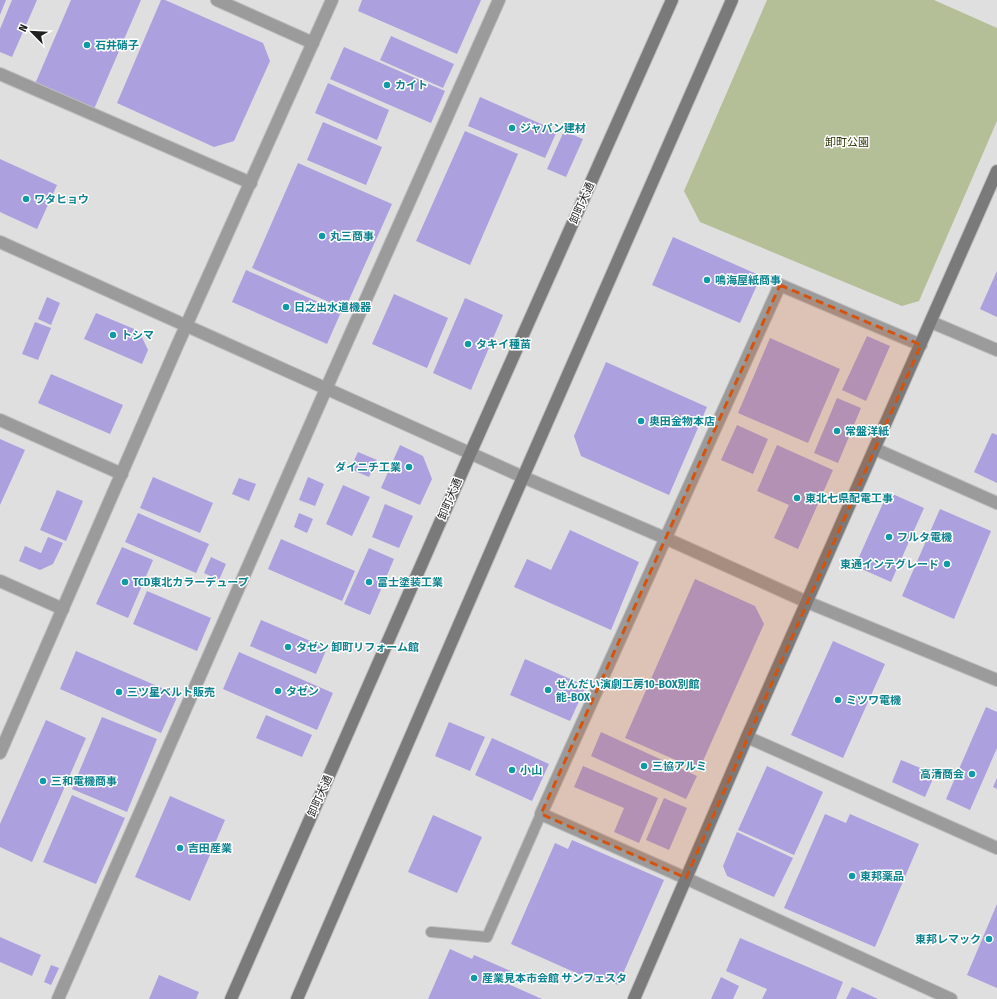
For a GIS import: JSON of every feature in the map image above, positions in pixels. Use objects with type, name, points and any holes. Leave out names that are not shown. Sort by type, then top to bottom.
[{"type":"street","points":[[217,0],[313,43]]},
{"type":"street","points":[[1,747],[63,609],[186,326],[332,0]]},
{"type":"street","points":[[58,999],[499,0]]},
{"type":"street","name":"卸町大通","points":[[231,999],[470,454],[672,0]]},
{"type":"street","points":[[297,999],[732,0]]},
{"type":"street","points":[[0,74],[251,183]]},
{"type":"street","points":[[634,999],[747,737],[997,170]]},
{"type":"street","points":[[0,242],[523,478],[665,538],[807,602],[997,680]]},
{"type":"street","points":[[920,345],[780,285],[541,814],[686,878],[951,999]]},
{"type":"street","points":[[931,322],[997,350]]},
{"type":"street","points":[[0,420],[122,474]]},
{"type":"street","points":[[875,449],[997,503]]},
{"type":"street","points":[[0,581],[63,609]]},
{"type":"street","points":[[747,737],[997,848]]},
{"type":"lane","points":[[430,932],[487,937],[541,814]]},
{"type":"highlighted area","points":[[780,285],[921,345],[686,878],[541,814]]},
{"type":"green space","name":"卸町公園","points":[[767,0],[934,0],[997,28],[997,121],[919,301],[902,306],[700,222],[684,191]]},
{"type":"building","points":[[0,0],[6,0],[0,15]]},
{"type":"building","points":[[12,0],[37,0],[12,57],[0,52],[0,29]]},
{"type":"building","name":"石井硝子","points":[[71,0],[141,0],[91,116],[32,91]]},
{"type":"building","points":[[161,0],[165,0],[263,43],[270,61],[234,141],[214,147],[117,103]]},
{"type":"building","points":[[362,0],[481,0],[457,54],[358,11]]},
{"type":"building","points":[[391,36],[454,64],[443,88],[380,60]]},
{"type":"building","name":"カイト","points":[[344,47],[445,91],[431,123],[330,79]]},
{"type":"building","points":[[328,83],[389,110],[377,140],[315,113]]},
{"type":"building","name":"ジャパン建材","points":[[480,97],[557,131],[545,158],[468,126]]},
{"type":"building","points":[[323,122],[382,147],[366,185],[307,160]]},
{"type":"building","points":[[465,131],[518,154],[470,265],[416,241]]},
{"type":"building","points":[[564,131],[583,139],[566,177],[547,169]]},
{"type":"building","name":"ワタヒョウ","points":[[0,159],[57,185],[37,229],[0,212]]},
{"type":"building","name":"丸三商事","points":[[298,163],[392,204],[345,309],[252,268]]},
{"type":"building","name":"鳴海屋紙商事","points":[[673,237],[761,276],[740,323],[652,285]]},
{"type":"building","name":"日之出水道機器","points":[[246,270],[341,312],[327,344],[232,302]]},
{"type":"building","points":[[997,271],[997,317],[980,309]]},
{"type":"building","points":[[394,294],[448,318],[427,368],[372,344]]},
{"type":"building","points":[[47,297],[60,303],[51,325],[38,319]]},
{"type":"building","name":"タキイ種苗","points":[[465,298],[503,315],[471,390],[433,373]]},
{"type":"building","name":"トシマ","points":[[96,313],[139,331],[148,350],[142,364],[84,339]]},
{"type":"building","points":[[35,322],[51,328],[38,360],[22,354]]},
{"type":"building","points":[[867,336],[890,346],[866,401],[842,390]]},
{"type":"building","points":[[770,338],[840,369],[808,443],[738,413]]},
{"type":"building","name":"奥田金物本店","points":[[606,362],[707,407],[669,495],[581,456],[574,436]]},
{"type":"building","points":[[51,374],[123,405],[110,434],[38,403]]},
{"type":"building","name":"常盤洋紙","points":[[837,398],[861,408],[838,463],[814,453]]},
{"type":"building","points":[[737,425],[768,439],[753,474],[721,460]]},
{"type":"building","points":[[992,433],[997,435],[997,483],[974,472]]},
{"type":"building","points":[[0,439],[25,450],[0,505]]},
{"type":"building","name":"ダイニチ工業","points":[[400,445],[423,456],[432,479],[420,505],[381,488]]},
{"type":"building","name":"東北七県配電工事","points":[[777,445],[833,470],[798,549],[774,538],[789,505],[757,491]]},
{"type":"building","points":[[358,452],[377,460],[369,477],[350,469]]},
{"type":"building","points":[[153,477],[213,503],[200,533],[140,508]]},
{"type":"building","points":[[308,477],[324,484],[315,506],[299,500]]},
{"type":"building","points":[[239,478],[256,484],[249,501],[232,494]]},
{"type":"building","points":[[343,485],[370,497],[352,536],[326,524]]},
{"type":"building","points":[[57,490],[83,501],[66,541],[40,530]]},
{"type":"building","name":"フルタ電機","points":[[888,492],[924,508],[891,582],[855,566]]},
{"type":"building","name":"富士塗装工業","points":[[385,504],[413,516],[399,548],[372,537]]},
{"type":"building","name":"東通インテグレード","points":[[940,509],[991,531],[954,619],[902,596]]},
{"type":"building","points":[[138,513],[209,544],[196,573],[125,542]]},
{"type":"building","points":[[299,513],[313,519],[307,533],[294,527]]},
{"type":"building","points":[[570,530],[639,562],[611,630],[514,587],[527,559],[551,570]]},
{"type":"building","points":[[48,537],[63,543],[53,564],[40,570],[19,561],[25,546],[41,553]]},
{"type":"building","points":[[281,539],[355,571],[342,601],[268,569]]},
{"type":"building","name":"TCD東北カラーデュープ","points":[[122,547],[153,560],[128,618],[96,604]]},
{"type":"building","name":"富士塗装工業","points":[[369,548],[394,559],[370,615],[344,604]]},
{"type":"building","points":[[211,557],[226,564],[219,580],[204,573]]},
{"type":"building","points":[[695,579],[755,606],[764,624],[699,770],[625,738]]},
{"type":"building","points":[[147,591],[211,618],[197,651],[133,624]]},
{"type":"building","name":"タゼン 卸町リフォーム館","points":[[261,620],[327,648],[316,674],[250,646]]},
{"type":"building","name":"ミツワ電機","points":[[833,641],[885,664],[843,758],[791,735]]},
{"type":"building","name":"三ツ星ベルト販売","points":[[76,651],[178,695],[161,733],[60,689]]},
{"type":"building","name":"タゼン","points":[[239,652],[333,693],[317,730],[223,689]]},
{"type":"building","name":"せんだい演劇工房10-BOX別館 能-BOX","points":[[525,659],[586,686],[570,721],[510,695]]},
{"type":"building","name":"高清商会","points":[[986,707],[997,712],[997,748],[970,810],[946,799]]},
{"type":"building","points":[[266,715],[312,735],[302,757],[256,738]]},
{"type":"building","points":[[102,717],[157,739],[127,812],[72,789]]},
{"type":"building","name":"三和電機商事","points":[[46,720],[86,738],[32,862],[0,847],[0,824]]},
{"type":"building","points":[[449,722],[485,737],[470,771],[435,756]]},
{"type":"building","name":"三協アルミ","points":[[601,732],[697,776],[686,799],[591,756]]},
{"type":"building","name":"小山","points":[[492,738],[549,764],[532,801],[475,775]]},
{"type":"building","points":[[901,760],[935,774],[925,797],[892,782]]},
{"type":"building","points":[[583,766],[658,798],[639,843],[614,832],[624,808],[574,787]]},
{"type":"building","points":[[767,766],[823,792],[794,855],[738,830]]},
{"type":"building","points":[[997,778],[997,789],[993,787]]},
{"type":"building","points":[[72,795],[125,818],[96,884],[43,862]]},
{"type":"building","name":"吉田産業","points":[[170,796],[225,820],[190,901],[135,877]]},
{"type":"building","points":[[664,798],[687,808],[669,850],[646,840]]},
{"type":"building","name":"東邦薬品","points":[[825,814],[846,823],[850,814],[919,844],[875,947],[784,908]]},
{"type":"building","points":[[433,815],[482,837],[457,893],[408,872]]},
{"type":"building","points":[[737,832],[793,858],[774,897],[727,876],[723,866]]},
{"type":"building","points":[[572,840],[664,880],[618,985],[604,978],[601,984],[511,944],[555,843],[568,849]]},
{"type":"building","name":"東邦レマック","points":[[997,904],[997,988],[967,975]]},
{"type":"building","points":[[0,937],[41,955],[32,976],[0,962]]},
{"type":"building","points":[[740,938],[843,982],[836,999],[762,999],[767,989],[726,971]]},
{"type":"building","name":"産業見本市会館 サンフェスタ","points":[[450,949],[472,959],[474,955],[513,972],[508,984],[542,999],[428,999]]},
{"type":"building","points":[[51,965],[59,968],[51,985],[44,982]]},
{"type":"building","points":[[159,975],[199,992],[196,999],[149,999]]},
{"type":"building","points":[[721,977],[739,986],[733,999],[711,999]]},
{"type":"building","points":[[852,987],[878,999],[846,999]]},
{"type":"place","name":"石井硝子","points":[[87,45]]},
{"type":"place","name":"カイト","points":[[387,85]]},
{"type":"place","name":"ジャパン建材","points":[[512,128]]},
{"type":"place","name":"ワタヒョウ","points":[[26,199]]},
{"type":"place","name":"丸三商事","points":[[322,236]]},
{"type":"place","name":"鳴海屋紙商事","points":[[707,280]]},
{"type":"place","name":"日之出水道機器","points":[[286,307]]},
{"type":"place","name":"トシマ","points":[[113,335]]},
{"type":"place","name":"タキイ種苗","points":[[468,344]]},
{"type":"place","name":"奥田金物本店","points":[[641,421]]},
{"type":"place","name":"常盤洋紙","points":[[837,431]]},
{"type":"place","name":"ダイニチ工業","points":[[409,467]]},
{"type":"place","name":"東北七県配電工事","points":[[797,498]]},
{"type":"place","name":"フルタ電機","points":[[889,537]]},
{"type":"place","name":"東通インテグレード","points":[[947,564]]},
{"type":"place","name":"TCD東北カラーデュープ","points":[[125,582]]},
{"type":"place","name":"富士塗装工業","points":[[369,582]]},
{"type":"place","name":"タゼン 卸町リフォーム館","points":[[288,647]]},
{"type":"place","name":"せんだい演劇工房10-BOX別館 能-BOX","points":[[548,690]]},
{"type":"place","name":"タゼン","points":[[278,691]]},
{"type":"place","name":"三ツ星ベルト販売","points":[[119,692]]},
{"type":"place","name":"ミツワ電機","points":[[838,700]]},
{"type":"place","name":"三協アルミ","points":[[644,766]]},
{"type":"place","name":"小山","points":[[512,770]]},
{"type":"place","name":"高清商会","points":[[972,774]]},
{"type":"place","name":"三和電機商事","points":[[43,781]]},
{"type":"place","name":"吉田産業","points":[[180,848]]},
{"type":"place","name":"東邦薬品","points":[[852,876]]},
{"type":"place","name":"東邦レマック","points":[[989,939]]},
{"type":"place","name":"産業見本市会館 サンフェスタ","points":[[474,978]]}]
